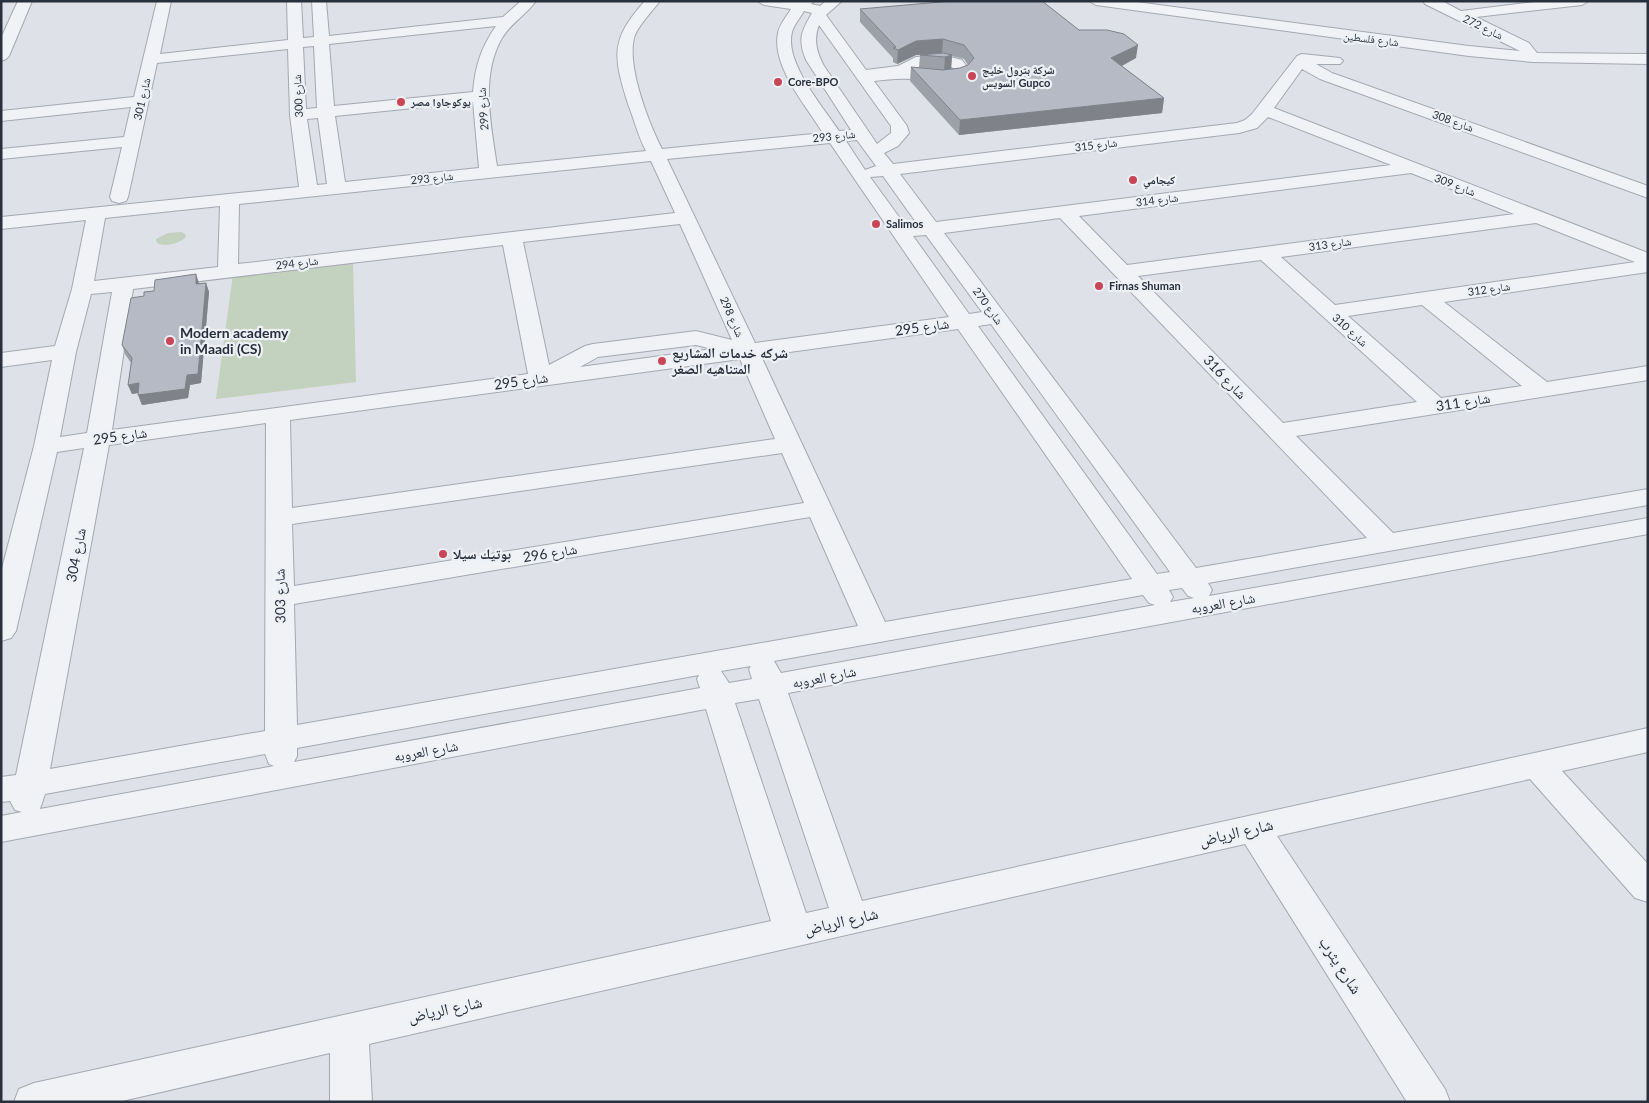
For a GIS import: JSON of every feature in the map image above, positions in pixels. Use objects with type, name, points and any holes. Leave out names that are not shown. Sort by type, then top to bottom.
[{"type":"street","points":[[1,56],[25,1]]},
{"type":"street","name":"شارع 301","points":[[119,197],[164,1]]},
{"type":"street","name":"شارع 300","points":[[294,1],[298,115],[308,184]]},
{"type":"street","name":"شارع 300","points":[[319,1],[326,112],[336,181]]},
{"type":"street","name":"شارع 299","points":[[488,166],[480,96],[481,74],[486,55],[506,22],[529,1]]},
{"type":"street","name":"شارع 298","points":[[653,1],[635,21],[627,37],[624,55],[626,73],[653,149],[687,217],[876,633]]},
{"type":"street","points":[[764,1],[816,7],[862,76],[899,126],[900,133],[892,143],[874,151]]},
{"type":"street","name":"شارع فلسطين","points":[[1096,1],[1212,8]]},
{"type":"street","name":"شارع فلسطين","points":[[1167,1],[1314,27],[1528,52],[1618,59],[1648,59]]},
{"type":"street","name":"شارع 272","points":[[1430,1],[1528,52]]},
{"type":"street","points":[[1444,8],[1506,1]]},
{"type":"street","points":[[1459,15],[1582,1]]},
{"type":"street","points":[[816,7],[788,24],[784,41],[788,61],[798,82],[859,174],[1170,612]]},
{"type":"street","name":"شارع 270","points":[[816,7],[807,38],[809,49],[825,80],[888,171],[1209,606]]},
{"type":"street","points":[[151,58],[506,22]]},
{"type":"street","points":[[1314,27],[1302,51],[1302,59],[1335,61],[1333,56],[1349,31]]},
{"type":"street","points":[[1604,49],[1618,59]]},
{"type":"street","name":"شارع فلسطين","points":[[1528,52],[1648,49]]},
{"type":"street","name":"شارع 315","points":[[859,174],[1239,128],[1251,124],[1302,59]]},
{"type":"street","name":"شارع 308","points":[[1302,59],[1313,70],[1326,76],[1537,152],[1646,187]]},
{"type":"street","name":"شارع 308","points":[[1335,61],[1350,70],[1555,145],[1646,187]]},
{"type":"street","points":[[798,82],[906,72]]},
{"type":"street","points":[[298,115],[480,96]]},
{"type":"street","points":[[1,116],[141,101]]},
{"type":"street","points":[[1434,114],[1453,108]]},
{"type":"street","name":"شارع 309","points":[[1263,109],[1648,260]]},
{"type":"street","name":"شارع 293","points":[[1,209],[119,197],[308,184],[857,128]]},
{"type":"street","points":[[1,154],[132,142]]},
{"type":"street","points":[[1537,152],[1555,145]]},
{"type":"street","name":"شارع 314","points":[[901,233],[1412,168]]},
{"type":"street","name":"شارع 293","points":[[1,223],[230,199],[308,184]]},
{"type":"street","points":[[228,272],[230,199]]},
{"type":"street","points":[[1,631],[82,289],[97,212]]},
{"type":"street","name":"شارع 316","points":[[1064,212],[1387,543]]},
{"type":"street","name":"شارع 294","points":[[82,289],[687,217]]},
{"type":"street","name":"شارع 313","points":[[1122,272],[1537,217]]},
{"type":"street","points":[[512,238],[540,378]]},
{"type":"street","name":"شارع 310","points":[[1265,253],[1435,406]]},
{"type":"street","name":"شارع 312","points":[[1330,312],[1648,266]]},
{"type":"street","name":"شارع 304","points":[[12,827],[30,785],[98,439],[124,284]]},
{"type":"street","points":[[1426,298],[1541,390]]},
{"type":"street","name":"شارع 295","points":[[46,446],[996,317]]},
{"type":"street","points":[[1,360],[66,352]]},
{"type":"street","name":"شارع 311","points":[[1278,431],[1648,373]]},
{"type":"street","name":"شارع 303","points":[[278,415],[282,777]]},
{"type":"street","points":[[279,518],[790,444]]},
{"type":"street","points":[[1,790],[1648,497]]},
{"type":"street","name":"شارع 296","points":[[280,597],[819,508]]},
{"type":"street","name":"شارع العروبه","points":[[12,827],[1170,612],[1648,526]]},
{"type":"street","points":[[759,654],[850,918]]},
{"type":"street","points":[[708,664],[793,931]]},
{"type":"street","name":"شارع الرياض","points":[[34,1102],[132,1091],[349,1031],[1648,740]]},
{"type":"street","points":[[1536,765],[1648,888]]},
{"type":"street","name":"شارع يثرب","points":[[1253,828],[1430,1102]]},
{"type":"street","points":[[349,1031],[351,1102]]},
{"type":"green space","points":[[182,232],[186,235],[179,242],[168,245],[157,243],[156,239],[168,233]]},
{"type":"green space","points":[[353,261],[356,382],[216,399],[233,274]]},
{"type":"building","points":[[952,1],[1042,1],[1079,30],[1107,30],[1124,34],[1138,45],[1111,58],[1164,98],[960,120],[911,67],[943,70],[968,65],[974,58],[964,45],[943,39],[916,41],[898,50],[893,48],[896,47],[860,9]]},
{"type":"building","points":[[943,53],[952,55],[945,57],[920,55]]},
{"type":"building","points":[[196,274],[196,284],[206,283],[198,374],[187,375],[185,389],[138,395],[139,383],[128,385],[132,358],[122,345],[131,298],[144,296],[144,292],[154,291],[155,280]]},
{"type":"place","name":"شركة بترول خليج السويس Gupco","points":[[972,76]]},
{"type":"place","name":"Core-BPO","points":[[778,82]]},
{"type":"place","name":"يوكوجاوا مصر","points":[[401,102]]},
{"type":"place","name":"كيجامي","points":[[1133,180]]},
{"type":"place","name":"Salimos","points":[[876,224]]},
{"type":"place","name":"Firnas Shuman","points":[[1099,286]]},
{"type":"place","name":"Modern academy in Maadi (CS)","points":[[170,341]]},
{"type":"place","name":"شركه خدمات المشاريع المتناهيه الصغر","points":[[662,361]]},
{"type":"place","name":"بوتيك سيلا","points":[[443,554]]}]
